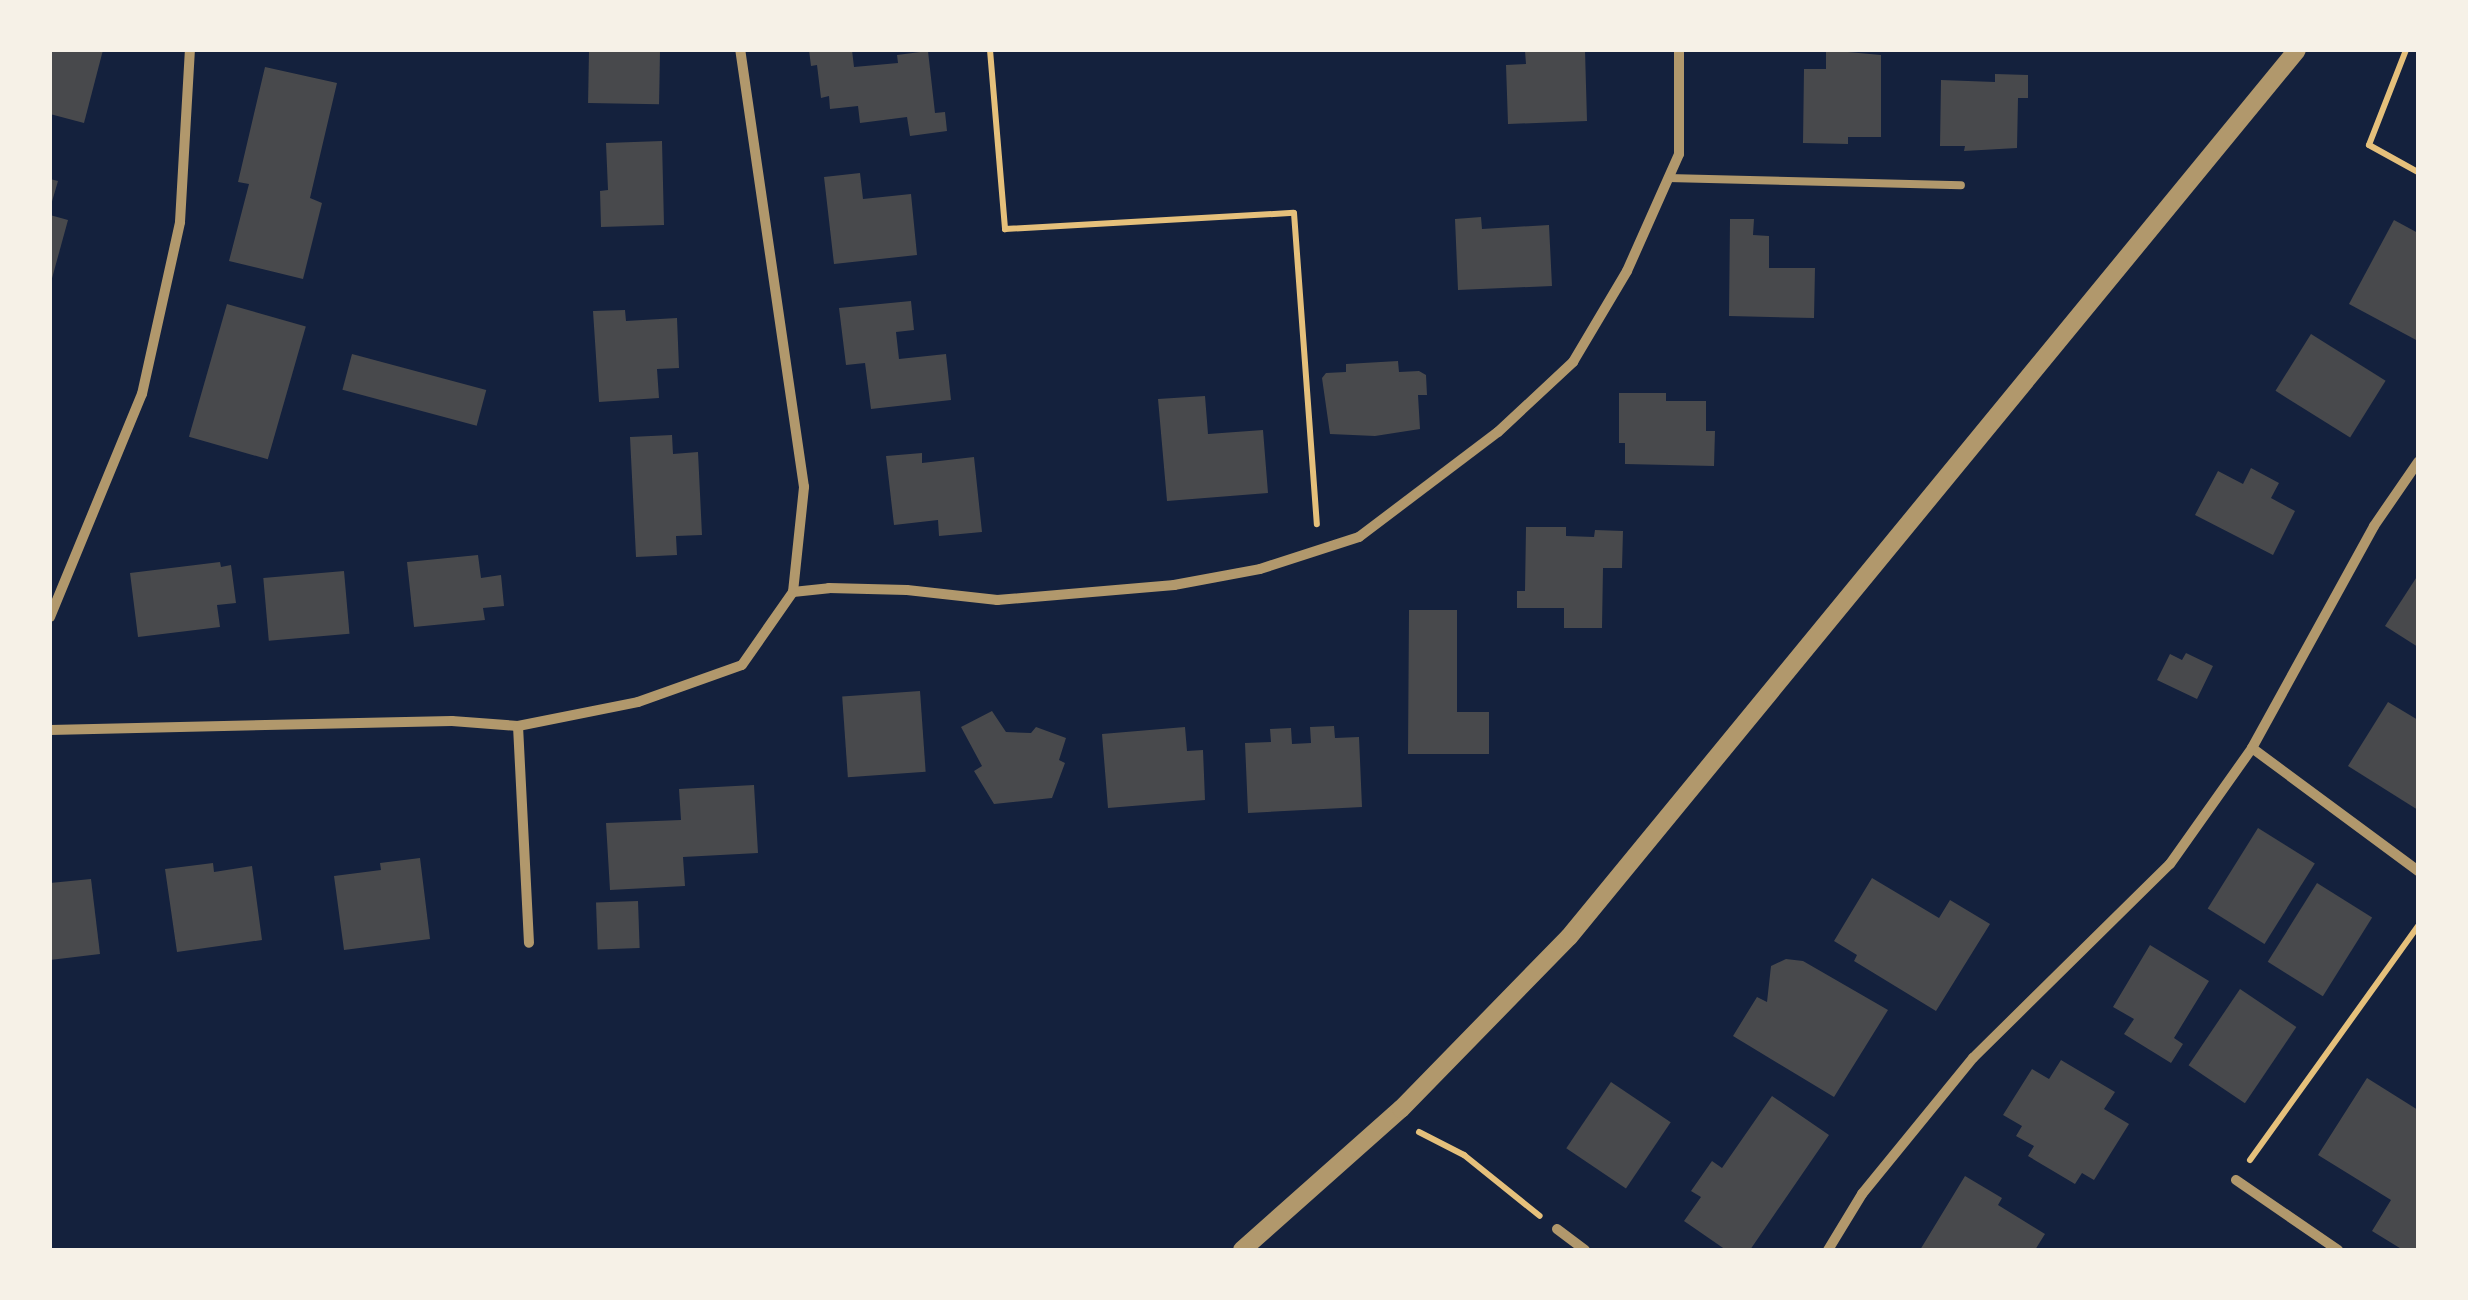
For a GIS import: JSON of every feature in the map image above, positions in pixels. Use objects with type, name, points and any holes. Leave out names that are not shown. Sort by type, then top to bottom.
[{"type":"street","points":[[50,617],[142,394],[180,222],[190,50]]},
{"type":"street","points":[[50,730],[452,720],[518,726],[638,702],[742,665],[792,592],[804,487],[740,50]]},
{"type":"street","points":[[792,592],[829,588],[1017,598],[1174,585],[1260,569],[1359,537],[1498,432],[1572,362],[1627,271],[1680,154],[1679,50]]},
{"type":"street","points":[[1242,1250],[1400,1108],[1569,937],[2298,50]]},
{"type":"street","points":[[1828,1250],[1862,1194],[1972,1058],[2170,864],[2252,748],[2374,526],[2418,462]]},
{"type":"street","points":[[518,726],[529,943]]},
{"type":"street","points":[[2252,748],[2418,871]]},
{"type":"street","points":[[2236,1180],[2338,1250]]},
{"type":"street","points":[[1557,1229],[1586,1250]]},
{"type":"lane","points":[[1668,178],[1961,186]]},
{"type":"path","points":[[990,50],[1004,229],[1294,213],[1320,550]]},
{"type":"path","points":[[2406,50],[2369,145],[2418,172]]},
{"type":"path","points":[[2236,1180],[2418,926]]},
{"type":"path","points":[[1408,1126],[1464,1155],[1557,1229]]},
{"type":"building","points":[[50,50],[103,50],[84,123],[50,114]]},
{"type":"building","points":[[589,50],[660,51],[659,104],[588,103]]},
{"type":"building","points":[[809,50],[852,50],[854,67],[898,63],[897,55],[928,51],[935,113],[945,112],[947,131],[910,136],[907,117],[860,123],[858,106],[830,109],[829,96],[821,98],[817,65],[811,66]]},
{"type":"building","points":[[1585,50],[1587,121],[1508,124],[1506,65],[1526,64],[1525,51]]},
{"type":"building","points":[[1826,50],[1881,55],[1881,137],[1848,137],[1848,144],[1803,143],[1804,69],[1826,69]]},
{"type":"building","points":[[265,67],[337,83],[310,198],[322,203],[303,279],[229,261],[249,184],[238,182]]},
{"type":"building","points":[[1995,74],[2028,75],[2028,98],[2018,98],[2017,148],[1964,151],[1965,146],[1940,146],[1941,80],[1995,82]]},
{"type":"building","points":[[662,141],[664,225],[601,227],[600,191],[608,190],[606,143]]},
{"type":"building","points":[[860,173],[863,199],[911,194],[917,255],[834,264],[824,177]]},
{"type":"building","points":[[50,179],[58,181],[51,205],[50,205]]},
{"type":"building","points":[[50,215],[68,220],[51,282],[50,282]]},
{"type":"building","points":[[1481,217],[1482,229],[1549,225],[1552,286],[1458,290],[1455,219]]},
{"type":"building","points":[[1730,219],[1754,219],[1753,235],[1769,236],[1769,268],[1815,268],[1814,318],[1729,316]]},
{"type":"building","points":[[2394,220],[2418,233],[2418,341],[2349,304]]},
{"type":"building","points":[[911,301],[914,330],[896,332],[899,359],[946,354],[951,400],[871,409],[865,363],[846,365],[839,308]]},
{"type":"building","points":[[227,304],[306,327],[268,459],[189,437]]},
{"type":"building","points":[[625,310],[626,321],[677,318],[679,368],[657,369],[659,398],[599,402],[593,311]]},
{"type":"building","points":[[2311,334],[2386,381],[2350,437],[2275,391]]},
{"type":"building","points":[[352,354],[486,390],[477,426],[342,390]]},
{"type":"building","points":[[1398,361],[1399,372],[1419,371],[1426,375],[1427,395],[1418,395],[1420,429],[1375,436],[1330,434],[1322,378],[1326,373],[1346,372],[1346,364]]},
{"type":"building","points":[[1619,393],[1666,393],[1666,401],[1706,401],[1706,431],[1715,431],[1714,466],[1625,464],[1625,443],[1619,443]]},
{"type":"building","points":[[1205,396],[1208,434],[1263,430],[1268,493],[1167,501],[1158,399]]},
{"type":"building","points":[[672,435],[673,454],[698,452],[702,535],[676,536],[677,555],[636,557],[630,437]]},
{"type":"building","points":[[922,453],[922,463],[974,457],[982,532],[939,536],[938,520],[894,525],[886,456]]},
{"type":"building","points":[[2251,468],[2279,483],[2271,498],[2295,511],[2273,555],[2195,515],[2218,471],[2243,484]]},
{"type":"building","points":[[1526,527],[1566,527],[1566,536],[1594,537],[1595,530],[1623,531],[1622,568],[1603,568],[1602,628],[1564,628],[1564,608],[1517,608],[1517,591],[1525,591]]},
{"type":"building","points":[[478,555],[481,578],[501,575],[504,606],[483,608],[485,620],[414,627],[407,562]]},
{"type":"building","points":[[220,562],[221,567],[231,565],[236,603],[217,605],[220,627],[138,637],[130,573]]},
{"type":"building","points":[[344,571],[349,634],[269,641],[263,578]]},
{"type":"building","points":[[2418,575],[2418,647],[2385,626]]},
{"type":"building","points":[[1409,610],[1457,610],[1457,712],[1489,712],[1489,754],[1408,754]]},
{"type":"building","points":[[2186,653],[2213,666],[2197,699],[2157,680],[2170,654],[2182,660]]},
{"type":"building","points":[[920,691],[926,772],[848,777],[842,696]]},
{"type":"building","points":[[2388,702],[2418,720],[2418,810],[2348,766]]},
{"type":"building","points":[[992,711],[1006,732],[1031,733],[1036,727],[1066,738],[1059,760],[1065,763],[1052,798],[994,804],[974,771],[982,766],[961,727]]},
{"type":"building","points":[[1334,726],[1335,738],[1359,737],[1362,807],[1248,813],[1245,743],[1271,742],[1270,729],[1291,728],[1292,744],[1311,743],[1310,727]]},
{"type":"building","points":[[1185,727],[1187,751],[1203,750],[1205,800],[1108,808],[1102,734]]},
{"type":"building","points":[[754,785],[758,853],[683,857],[685,886],[610,890],[606,823],[681,820],[679,789]]},
{"type":"building","points":[[2258,828],[2315,864],[2264,944],[2208,909]]},
{"type":"building","points":[[420,858],[430,939],[344,950],[334,876],[381,870],[380,863]]},
{"type":"building","points":[[213,863],[214,872],[252,866],[262,940],[177,952],[165,869]]},
{"type":"building","points":[[1872,878],[1939,918],[1950,900],[1990,924],[1936,1011],[1854,961],[1857,955],[1834,941]]},
{"type":"building","points":[[91,879],[100,954],[50,960],[50,883]]},
{"type":"building","points":[[2317,883],[2372,917],[2323,996],[2268,962]]},
{"type":"building","points":[[638,901],[640,948],[598,949],[596,902]]},
{"type":"building","points":[[2150,945],[2209,981],[2174,1038],[2183,1044],[2171,1063],[2124,1034],[2134,1019],[2113,1007]]},
{"type":"building","points":[[1786,959],[1803,961],[1888,1010],[1834,1097],[1733,1036],[1757,997],[1767,1002],[1771,966]]},
{"type":"building","points":[[2240,989],[2296,1027],[2245,1103],[2189,1065]]},
{"type":"building","points":[[2061,1060],[2115,1092],[2104,1109],[2129,1124],[2094,1180],[2082,1173],[2075,1184],[2028,1156],[2034,1146],[2016,1136],[2022,1126],[2003,1115],[2032,1069],[2049,1079]]},
{"type":"building","points":[[2367,1078],[2418,1110],[2418,1250],[2403,1250],[2372,1231],[2391,1200],[2318,1155]]},
{"type":"building","points":[[1611,1082],[1671,1122],[1626,1189],[1566,1148]]},
{"type":"building","points":[[1772,1096],[1829,1135],[1750,1250],[1726,1250],[1684,1221],[1701,1197],[1691,1191],[1712,1161],[1722,1168]]},
{"type":"building","points":[[1965,1176],[2002,1198],[1998,1205],[2045,1234],[2035,1250],[1920,1250]]}]
